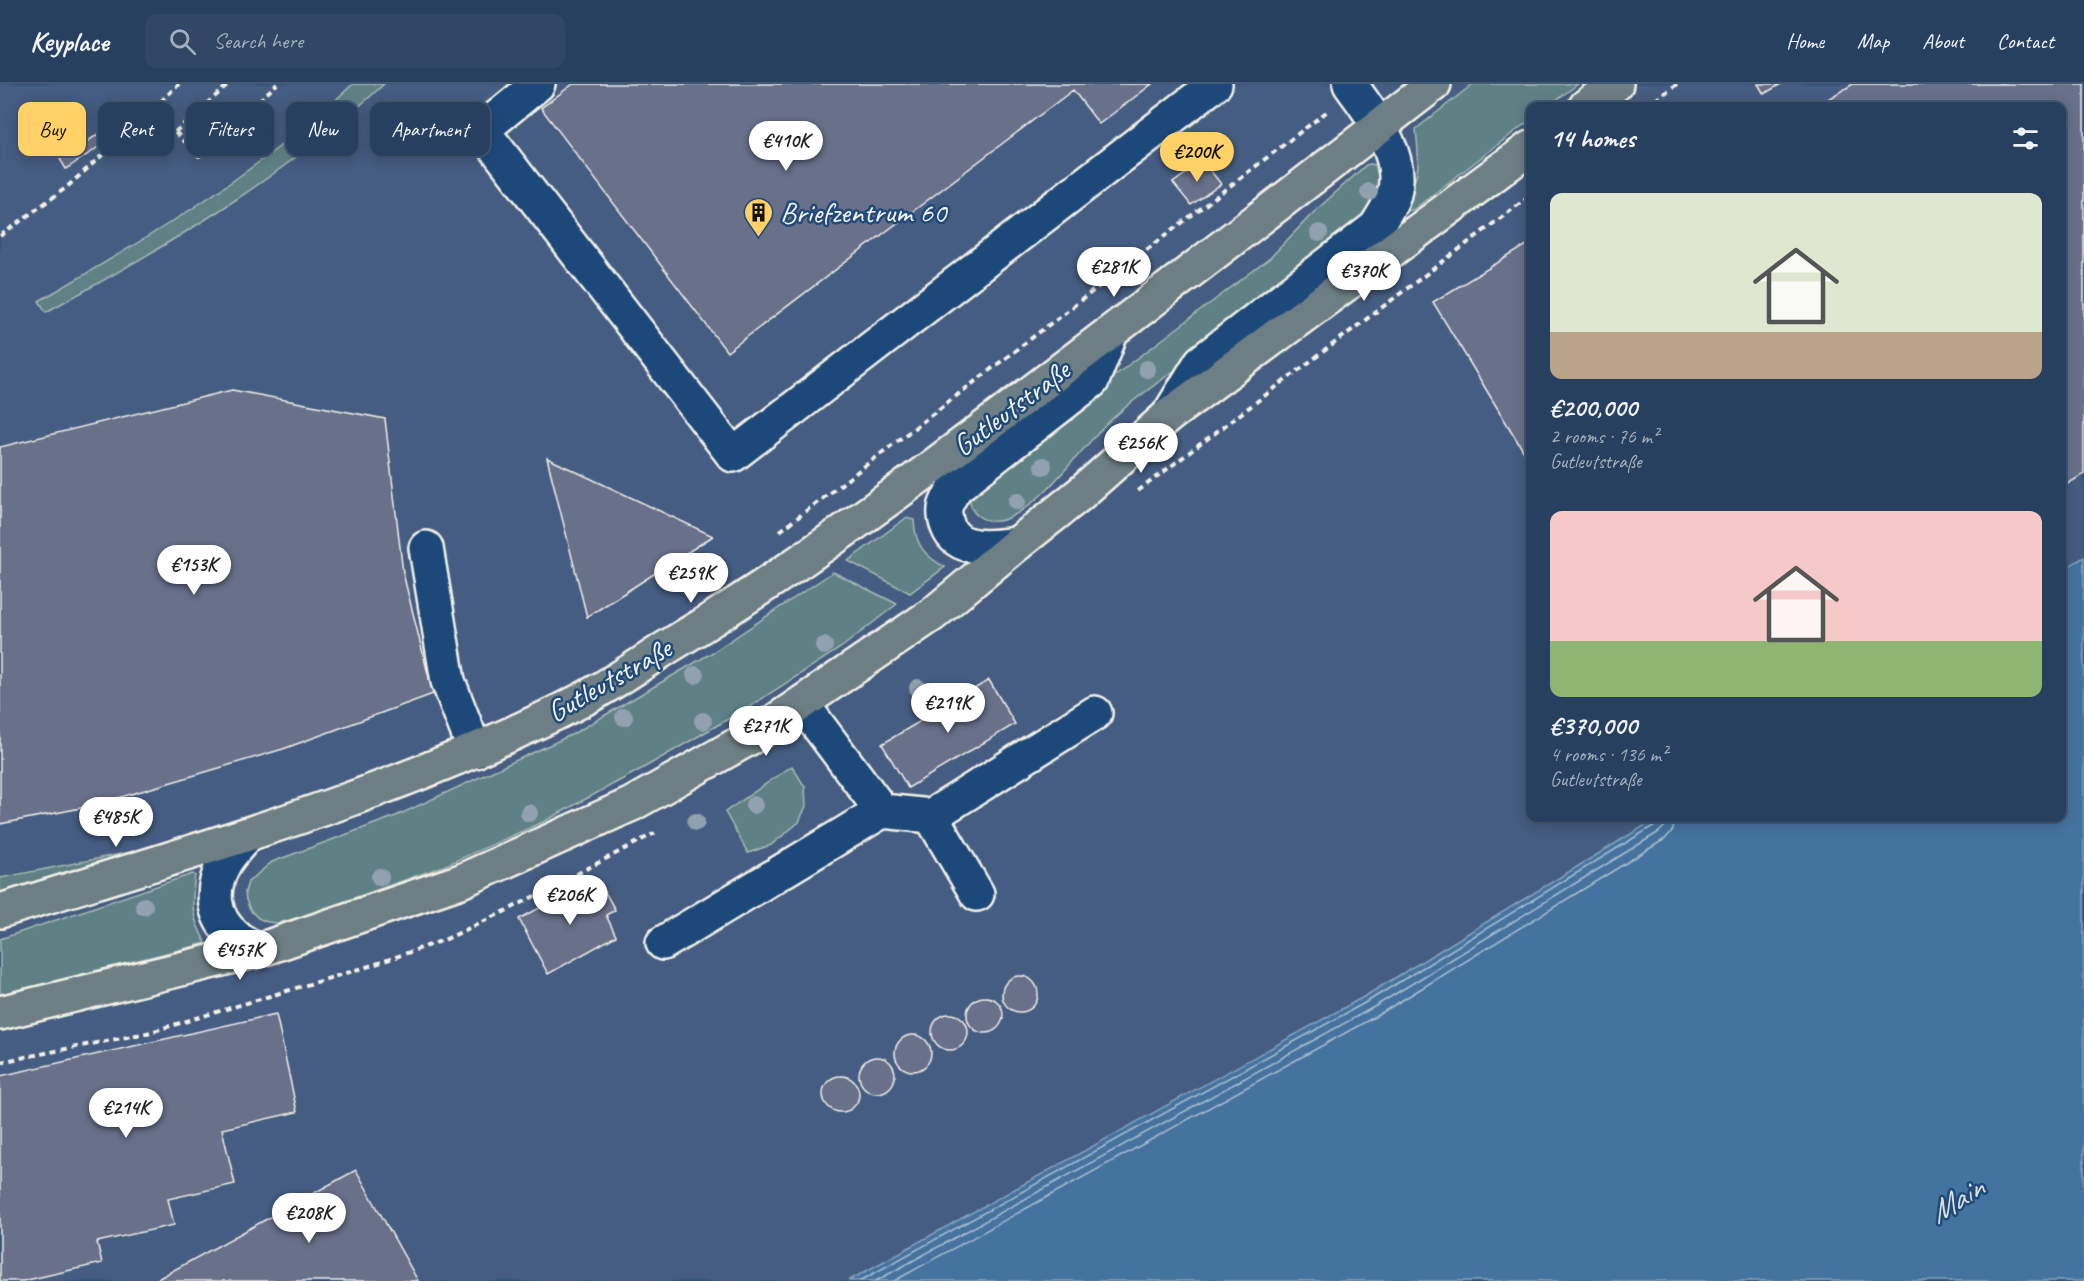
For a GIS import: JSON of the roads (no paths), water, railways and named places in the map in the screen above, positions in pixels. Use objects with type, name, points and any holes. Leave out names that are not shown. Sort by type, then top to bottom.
[{"type":"main road","name":"Gutleutstraße","points":[[0,910],[247,835],[380,789],[475,751],[580,701],[710,622],[872,512],[1111,333],[1434,84]]},
{"type":"main road","points":[[1591,102],[1616,84]]},
{"type":"main road","points":[[0,1013],[259,950],[461,881],[632,804],[753,736],[933,614],[1080,494],[1168,416],[1526,151]]},
{"type":"lane","points":[[538,84],[482,130],[733,454],[1215,84]]},
{"type":"lane","points":[[1168,416],[1201,362],[1376,228],[1387,209],[1394,194],[1395,177],[1392,152],[1380,126],[1352,87]]},
{"type":"lane","name":"Gutleutstraße","points":[[1017,544],[989,548],[968,545],[951,534],[943,515],[945,504],[956,487],[1092,381],[1111,333]]},
{"type":"lane","points":[[426,548],[448,681],[475,751]]},
{"type":"lane","points":[[802,704],[882,811]]},
{"type":"lane","points":[[663,943],[882,811],[931,816],[1095,713]]},
{"type":"lane","points":[[931,816],[977,894]]},
{"type":"lane","points":[[247,835],[224,864],[216,887],[214,904],[222,921],[235,936],[259,950]]},
{"type":"water","name":"Main","points":[[2084,557],[2084,1281],[848,1281],[1367,995],[1650,822],[2066,822],[2066,568]]},
{"type":"place","name":"Briefzentrum 60","points":[[759,238]]}]
